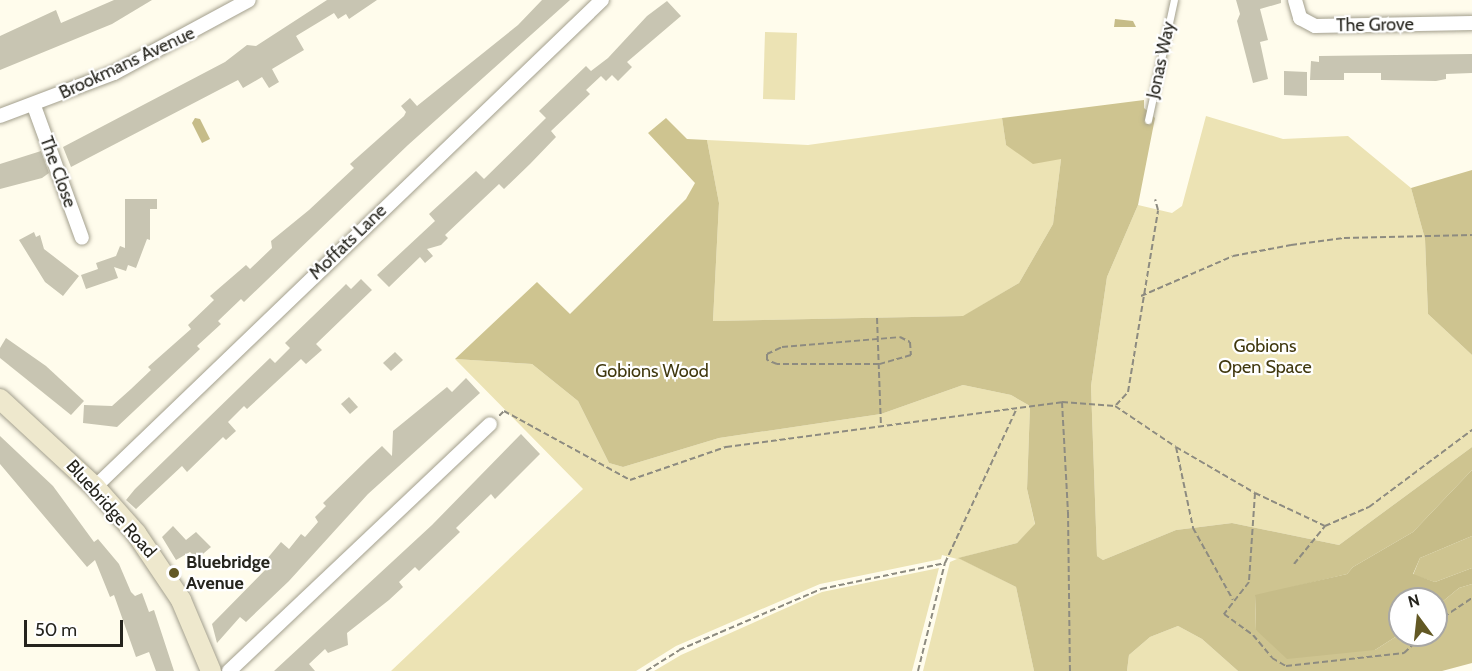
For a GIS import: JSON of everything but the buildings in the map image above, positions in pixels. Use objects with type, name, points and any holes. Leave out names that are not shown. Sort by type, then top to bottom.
[{"type":"street","name":"Brookmans Avenue","points":[[0,116],[34,106],[114,73],[249,0]]},
{"type":"street","name":"Moffats Lane","points":[[95,486],[603,0]]},
{"type":"street","name":"The Grove","points":[[1295,0],[1300,18],[1315,26],[1472,23]]},
{"type":"street","name":"The Close","points":[[34,106],[82,238]]},
{"type":"street","name":"Bluebridge Road","points":[[0,399],[95,486],[160,566],[194,625],[211,671]]},
{"type":"street","points":[[229,671],[490,424]]},
{"type":"lane","name":"Jonas Way","points":[[1148,120],[1174,0]]},
{"type":"path","points":[[1115,406],[1128,392],[1141,296],[1158,210],[1155,199]]},
{"type":"path","points":[[1141,296],[1233,256],[1291,245],[1344,238],[1472,235]]},
{"type":"path","points":[[877,318],[881,426]]},
{"type":"path","points":[[900,337],[910,342],[910,355],[879,364],[777,364],[767,360],[767,354],[782,347],[878,339],[900,337]]},
{"type":"path","points":[[1062,402],[1068,513],[1070,671]]},
{"type":"path","points":[[490,424],[504,411],[630,480],[726,447],[1062,402],[1115,406],[1176,447],[1255,493],[1325,526]]},
{"type":"path","points":[[918,671],[945,563],[1017,407]]},
{"type":"path","points":[[1294,564],[1325,526],[1369,507],[1472,430]]},
{"type":"path","points":[[1176,447],[1193,528],[1233,600]]},
{"type":"path","points":[[1255,493],[1249,582],[1224,614],[1253,634],[1272,658],[1286,666],[1404,653],[1410,647]]},
{"type":"path","points":[[646,671],[679,650],[821,588],[945,563]]},
{"type":"path","points":[[1448,614],[1472,598]]},
{"type":"green space","points":[[765,32],[797,33],[795,100],[763,99]]},
{"type":"green space","name":"Gobions Wood","points":[[1144,100],[1144,108],[1155,118],[1138,205],[1107,277],[1091,386],[1097,556],[1103,560],[1176,530],[1232,523],[1339,545],[1472,447],[1472,470],[1413,532],[1353,567],[1347,574],[1255,596],[1256,630],[1375,650],[1388,642],[1388,647],[1448,647],[1448,597],[1459,588],[1472,584],[1472,663],[1442,671],[1238,671],[1202,639],[1178,626],[1150,637],[1129,655],[1127,671],[1034,671],[1016,587],[958,558],[1017,543],[1035,524],[1027,489],[1030,406],[1011,395],[963,385],[881,414],[719,438],[623,467],[609,463],[578,401],[532,364],[455,359],[537,282],[570,314],[686,199],[695,183],[648,133],[666,118],[687,139],[707,140],[719,203],[713,321],[963,316],[1019,283],[1053,224],[1061,159],[1033,164],[1006,145],[1002,118]]},
{"type":"green space","name":"Gobions Open Space","points":[[1206,116],[1283,139],[1348,136],[1411,188],[1425,239],[1428,314],[1472,355],[1472,447],[1339,545],[1232,523],[1176,530],[1103,560],[1097,556],[1091,386],[1107,277],[1138,205],[1172,213],[1182,206]]},
{"type":"green space","points":[[1002,118],[1006,145],[1061,159],[1053,224],[1019,283],[964,316],[713,321],[719,203],[707,140],[808,145]]},
{"type":"green space","points":[[1472,170],[1472,355],[1428,314],[1425,239],[1411,188]]},
{"type":"green space","points":[[455,359],[532,364],[578,401],[609,463],[623,467],[719,438],[881,414],[963,385],[1011,395],[1030,406],[1027,489],[1035,525],[1017,543],[959,558],[1016,587],[1034,671],[923,671],[950,562],[957,559],[942,555],[941,559],[820,584],[676,646],[636,671],[391,671],[583,489]]},
{"type":"green space","points":[[1472,536],[1472,568],[1435,582],[1413,575],[1420,558]]},
{"type":"green space","points":[[939,568],[912,671],[654,671],[681,655],[822,592]]},
{"type":"green space","points":[[1178,626],[1202,639],[1238,671],[1127,671],[1129,655],[1150,637]]},
{"type":"shaded area","points":[[1115,19],[1133,21],[1136,27],[1114,27]]},
{"type":"shaded area","points":[[195,118],[200,119],[210,139],[202,143],[192,123]]},
{"type":"shaded area","points":[[1472,470],[1472,536],[1420,558],[1413,574],[1435,582],[1472,568],[1472,584],[1459,588],[1448,597],[1448,587],[1388,587],[1388,642],[1375,650],[1287,659],[1256,630],[1255,595],[1347,574],[1353,567],[1413,532]]},
{"type":"place","name":"Bluebridge Avenue","points":[[174,573]]}]
